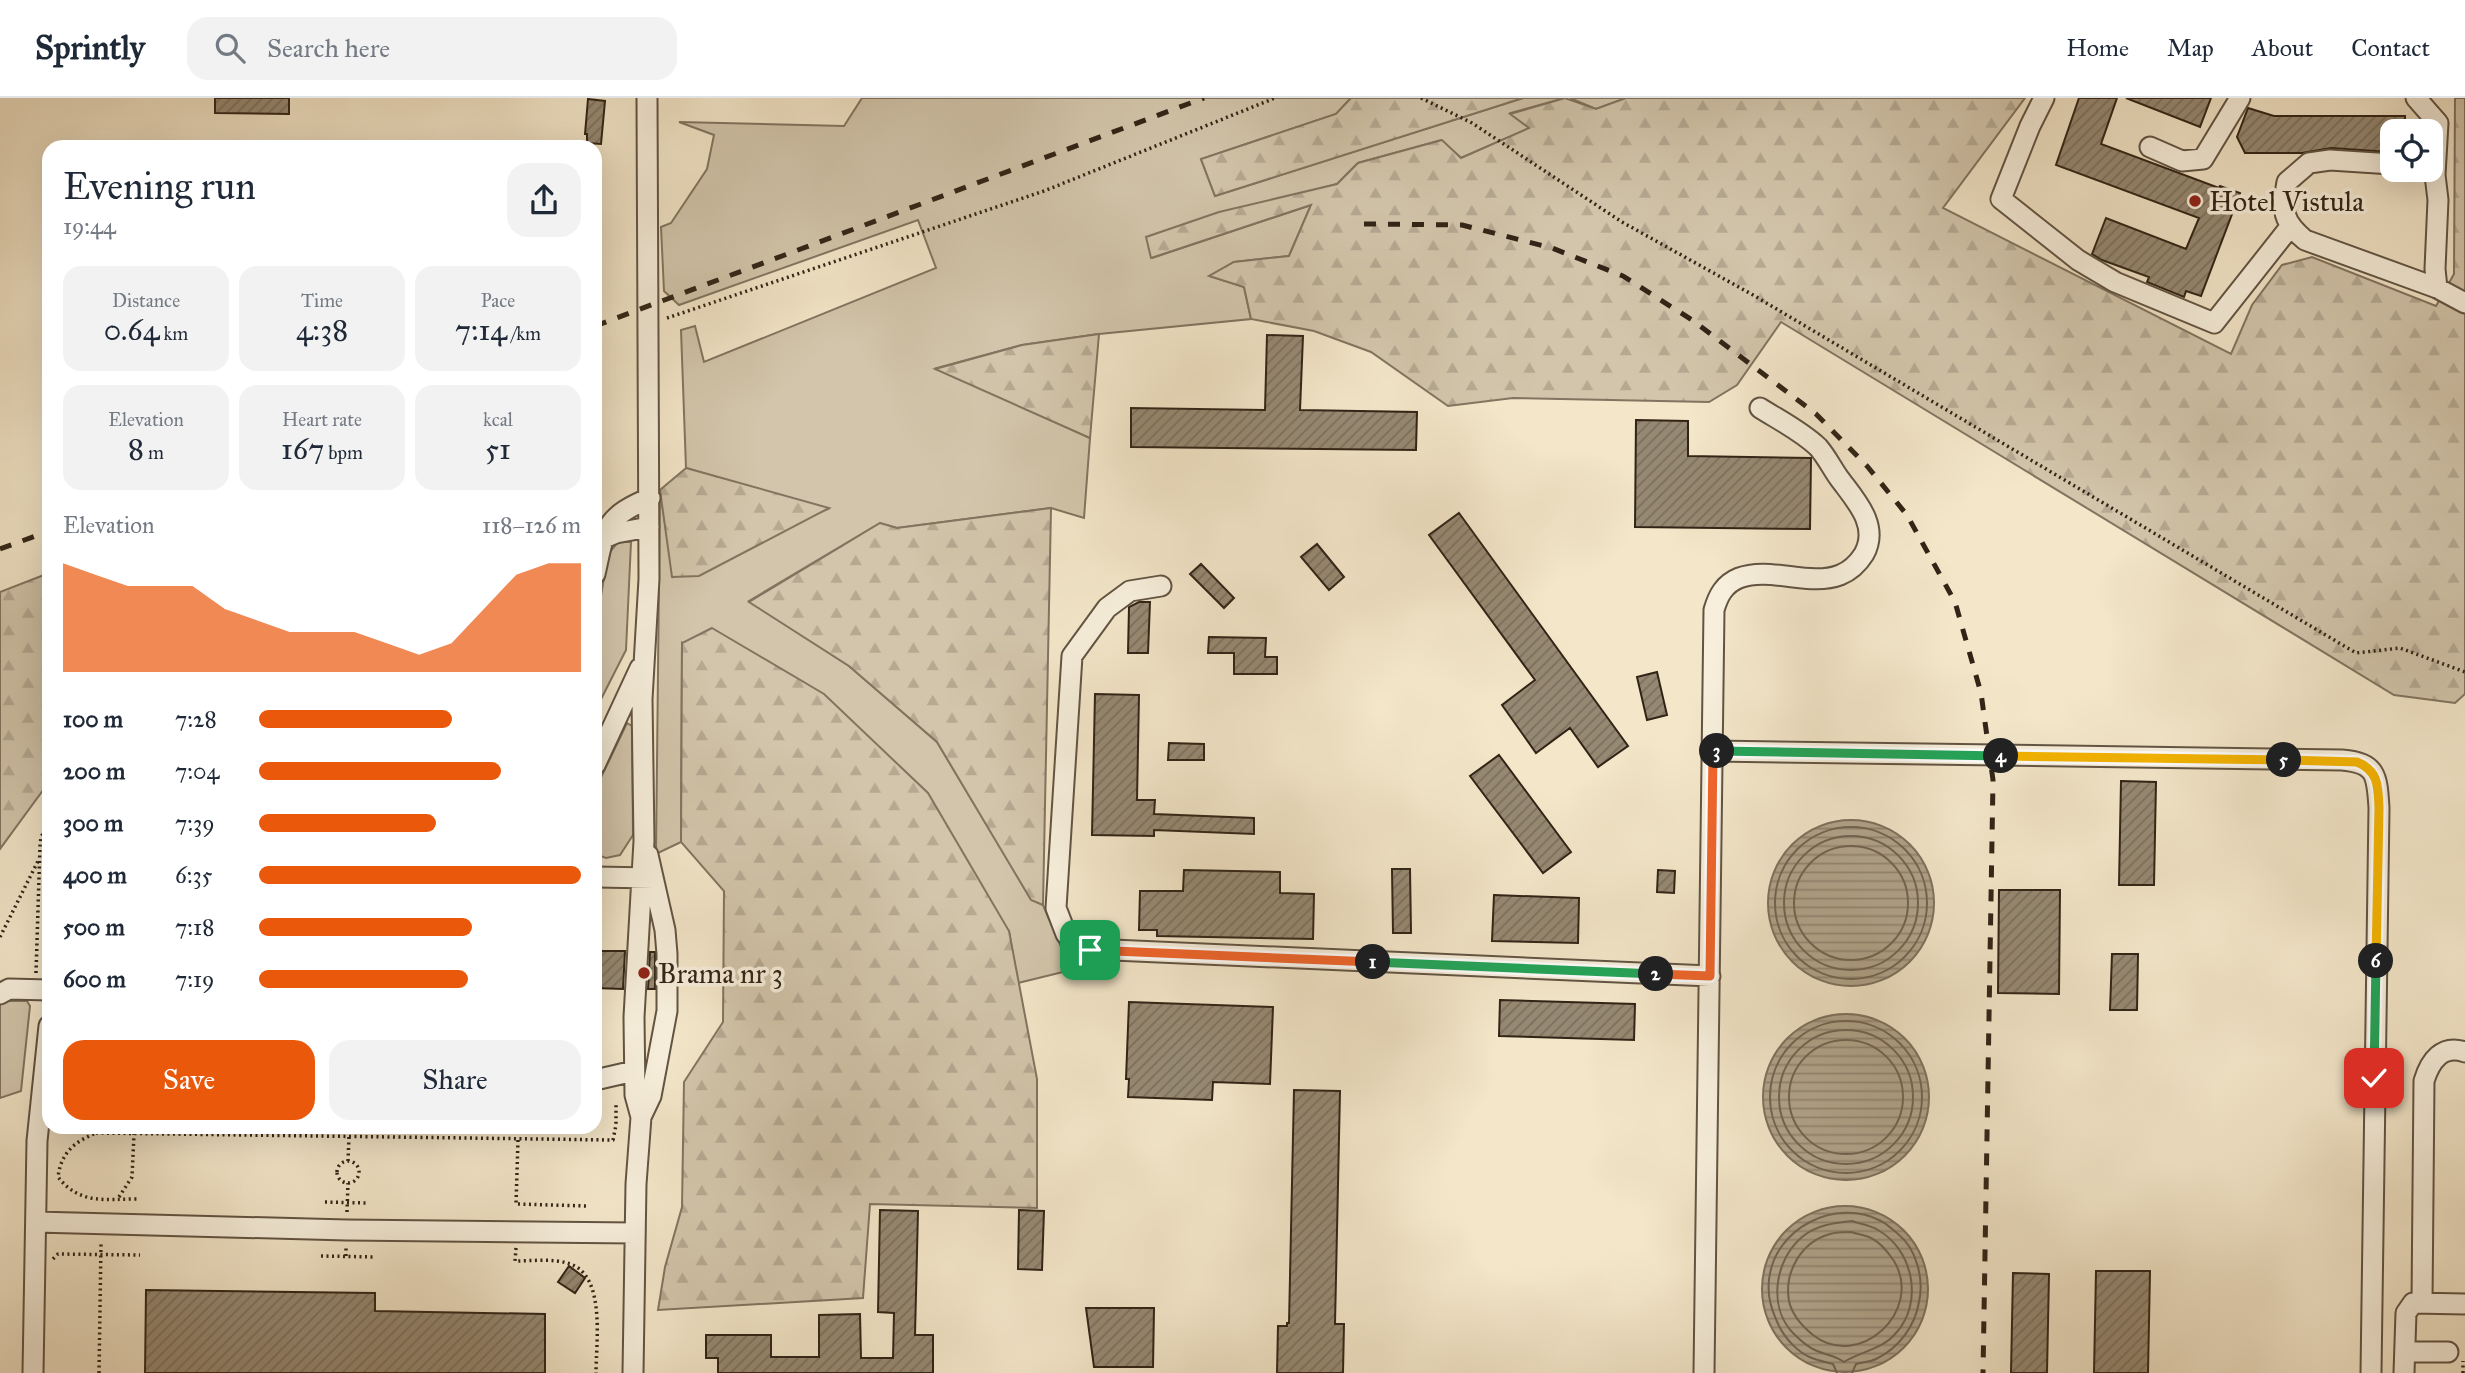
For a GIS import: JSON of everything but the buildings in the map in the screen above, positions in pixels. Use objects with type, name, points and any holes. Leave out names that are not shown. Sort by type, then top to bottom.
[{"type":"street","points":[[633,1373],[636,1184],[641,1117],[635,1095],[634,1017],[648,878],[644,841],[642,699],[650,498],[647,98]]},
{"type":"street","points":[[2044,98],[2001,199],[2078,260],[2115,282],[2214,323],[2290,227]]},
{"type":"street","points":[[2150,147],[2182,161],[2203,159],[2240,98]]},
{"type":"street","points":[[2416,98],[2434,119]]},
{"type":"street","points":[[2380,163],[2330,160],[2309,163],[2287,182],[2283,207],[2290,227],[2305,240],[2437,288],[2465,303]]},
{"type":"street","points":[[2431,182],[2438,200],[2435,269],[2437,288]]},
{"type":"street","points":[[1704,1373],[1714,622],[1717,597],[1736,579],[1748,575],[1825,578],[1840,575],[1860,561],[1869,541],[1867,519],[1820,449],[1760,408]]},
{"type":"street","points":[[602,539],[619,513],[650,498]]},
{"type":"street","points":[[602,539],[616,533],[649,527]]},
{"type":"street","points":[[1161,586],[1130,591],[1107,608],[1072,656],[1056,908],[1066,934],[1090,950],[1710,976]]},
{"type":"street","points":[[602,750],[645,659]]},
{"type":"street","points":[[1713,751],[2342,760],[2367,766],[2378,783],[2379,808],[2371,1373]]},
{"type":"street","points":[[602,877],[648,878]]},
{"type":"street","points":[[641,1117],[651,1096],[667,1011],[667,954],[660,901],[648,878]]},
{"type":"street","points":[[0,994],[9,989],[42,990]]},
{"type":"street","points":[[2422,1303],[2424,1081],[2428,1068],[2444,1051],[2456,1049],[2465,1052]]},
{"type":"street","points":[[602,1078],[634,1071]]},
{"type":"street","points":[[33,1373],[37,1141],[42,1092]]},
{"type":"street","points":[[36,1222],[347,1230],[635,1233]]},
{"type":"street","points":[[2404,1373],[2406,1314],[2413,1303],[2465,1304]]},
{"type":"street","points":[[2405,1352],[2448,1352]]},
{"type":"path","points":[[648,324],[1044,191],[1275,98]]},
{"type":"path","points":[[1421,98],[1472,122],[1622,222],[1753,295],[2356,653],[2400,648],[2465,672]]},
{"type":"path","points":[[42,835],[39,860],[42,990]]},
{"type":"path","points":[[0,937],[39,860]]},
{"type":"path","points":[[188,1134],[613,1140],[617,1117],[616,1101]]},
{"type":"path","points":[[94,1134],[70,1147],[60,1165],[58,1177],[71,1192],[79,1196],[137,1199]]},
{"type":"path","points":[[117,1199],[132,1177],[134,1134]]},
{"type":"path","points":[[348,1161],[349,1137]]},
{"type":"path","points":[[518,1139],[516,1204],[587,1206]]},
{"type":"path","points":[[348,1161],[356,1165],[359,1172],[355,1180],[348,1183],[340,1179],[337,1170],[342,1163],[348,1161]]},
{"type":"path","points":[[347,1203],[348,1183]]},
{"type":"path","points":[[325,1202],[367,1203]]},
{"type":"path","points":[[516,1231],[515,1261],[569,1263],[588,1276],[596,1303],[596,1373]]},
{"type":"path","points":[[99,1373],[101,1236]]},
{"type":"path","points":[[52,1261],[58,1254],[140,1255]]},
{"type":"path","points":[[321,1256],[374,1257]]},
{"type":"green space","points":[[862,98],[1351,98],[1336,114],[1201,159],[1215,196],[1523,98],[1565,98],[1511,113],[1530,128],[1461,158],[1441,140],[1358,163],[1337,184],[1284,198],[1152,258],[1311,205],[1289,256],[1234,262],[1210,276],[1244,287],[1251,319],[1099,334],[1022,345],[937,368],[1090,438],[1084,518],[1051,508],[897,528],[880,523],[749,601],[849,666],[937,742],[1031,899],[1043,905],[1071,970],[1018,983],[1009,931],[682,643],[681,842],[656,854],[660,490],[673,577],[828,509],[686,468],[681,330],[695,326],[704,362],[936,268],[918,220],[679,305],[664,291],[661,227],[671,223],[707,169],[714,135],[679,122],[844,126]]},
{"type":"green space","points":[[1351,98],[1523,98],[1215,196],[1201,159],[1336,114]]},
{"type":"green space","points":[[1565,98],[1596,109],[1626,98],[2025,98],[1943,208],[2231,354],[2252,305],[2282,265],[2312,257],[2436,306],[2454,274],[2455,98],[2465,98],[2465,694],[2455,703],[2394,695],[1781,322],[1737,385],[1709,402],[1513,398],[1448,406],[1371,352],[1314,331],[1251,319],[1244,287],[1209,276],[1234,262],[1289,256],[1311,205],[1151,258],[1146,237],[1219,212],[1337,184],[1358,163],[1442,140],[1461,158],[1529,128],[1510,114]]},
{"type":"green space","points":[[1570,98],[1626,98],[1596,109]]},
{"type":"green space","points":[[1099,334],[1090,438],[935,369],[1022,345]]},
{"type":"green space","points":[[686,468],[829,508],[699,576],[672,577],[660,490]]},
{"type":"green space","points":[[1051,508],[1043,905],[1031,900],[937,742],[849,666],[749,602],[880,523],[897,528]]},
{"type":"green space","points":[[618,542],[631,542],[626,650],[602,697],[602,590],[608,554]]},
{"type":"green space","points":[[42,576],[42,792],[0,849],[0,592]]},
{"type":"green space","points":[[712,628],[824,694],[928,793],[1009,931],[1037,1079],[1037,1208],[870,1204],[863,1298],[658,1310],[665,1267],[682,1207],[684,1082],[723,1022],[724,891],[681,842],[682,643]]},
{"type":"green space","points":[[627,723],[632,726],[633,835],[620,855],[606,858],[602,857],[602,775]]},
{"type":"green space","points":[[4,1001],[27,1001],[30,1006],[21,1091],[0,1098],[0,1004]]},
{"type":"water","points":[[1851,820],[1883,826],[1910,844],[1928,871],[1934,903],[1928,935],[1910,962],[1883,980],[1851,986],[1819,980],[1792,962],[1774,935],[1768,903],[1774,871],[1792,844],[1819,826]]},
{"type":"water","points":[[1846,1014],[1878,1020],[1905,1038],[1923,1065],[1929,1097],[1923,1129],[1905,1156],[1878,1174],[1846,1180],[1814,1174],[1787,1156],[1769,1129],[1763,1097],[1769,1065],[1787,1038],[1814,1020]]},
{"type":"water","points":[[1845,1206],[1877,1212],[1904,1230],[1922,1257],[1928,1289],[1922,1321],[1904,1348],[1877,1366],[1845,1372],[1813,1366],[1786,1348],[1768,1321],[1762,1289],[1768,1257],[1786,1230],[1813,1212]]},
{"type":"railway","points":[[602,323],[1204,98]]},
{"type":"railway","points":[[1364,224],[1462,225],[1552,248],[1623,276],[1692,320],[1816,414],[1867,466],[1907,515],[1955,602],[1981,693],[1993,780],[1983,1373]]},
{"type":"railway","points":[[0,549],[42,534]]},
{"type":"place","name":"Hotel Vistula","points":[[2195,201]]},
{"type":"place","name":"Brama nr 3","points":[[644,973]]},
{"type":"route","points":[[1090,950],[1710,976],[1713,751],[2342,760],[2367,766],[2378,783],[2374,1078]]}]
